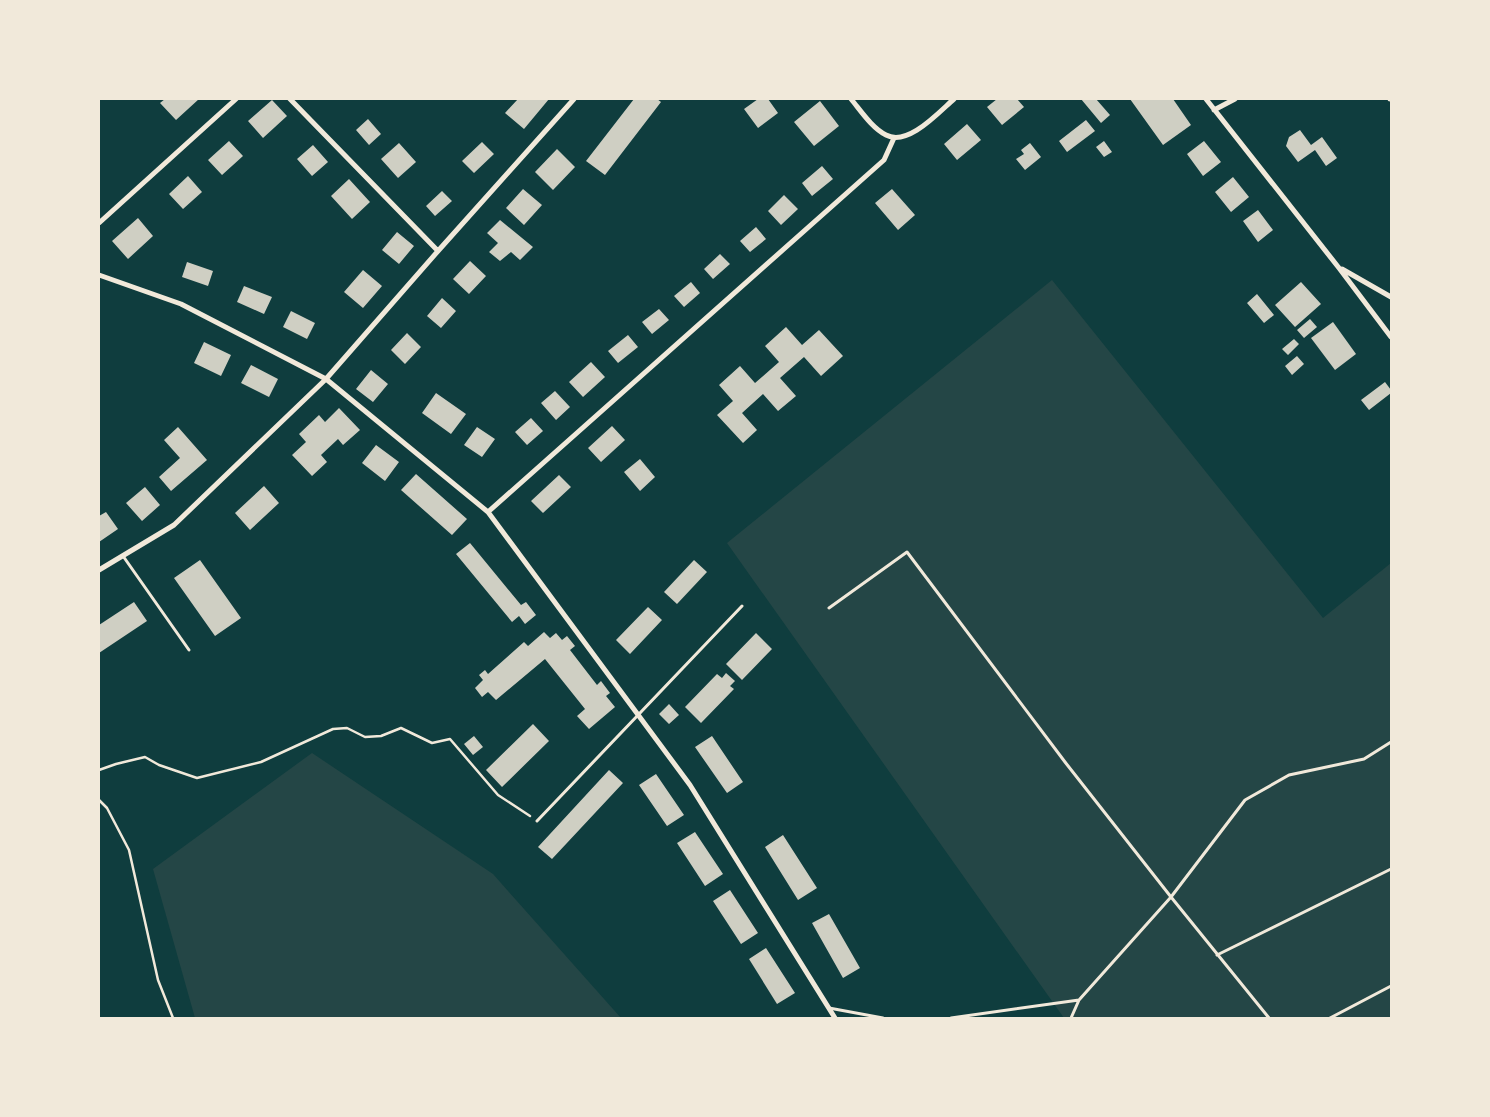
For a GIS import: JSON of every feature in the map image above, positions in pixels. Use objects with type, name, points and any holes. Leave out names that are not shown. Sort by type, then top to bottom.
[{"type":"street","points":[[99,223],[236,99]]},
{"type":"street","points":[[290,99],[438,251]]},
{"type":"street","points":[[99,570],[174,525],[326,379],[574,99]]},
{"type":"street","points":[[851,99],[875,127],[886,136],[894,138],[912,134],[954,99]]},
{"type":"street","points":[[1206,99],[1391,337]]},
{"type":"street","points":[[1214,110],[1235,99]]},
{"type":"street","points":[[488,512],[884,160],[894,138]]},
{"type":"street","points":[[1339,268],[1391,297]]},
{"type":"street","points":[[99,275],[181,304],[326,379],[488,512],[690,785],[835,1018]]},
{"type":"lane","points":[[829,608],[907,552],[1065,762],[1269,1018]]},
{"type":"lane","points":[[123,556],[189,650]]},
{"type":"lane","points":[[538,821],[742,606]]},
{"type":"lane","points":[[1071,1018],[1079,1000],[1171,897],[1245,800],[1289,775],[1364,760],[1391,742]]},
{"type":"lane","points":[[1217,955],[1391,868]]},
{"type":"lane","points":[[1330,1018],[1391,986]]},
{"type":"lane","points":[[951,1018],[1079,1000]]},
{"type":"lane","points":[[829,1008],[883,1018]]},
{"type":"path","points":[[99,770],[145,757],[197,778],[261,762],[333,728],[347,728],[365,736],[381,736],[401,728],[432,743],[450,739],[498,795],[538,821]]},
{"type":"path","points":[[99,800],[106,808],[129,850],[158,980],[172,1018]]},
{"type":"shaded area","points":[[1052,280],[1323,618],[1391,563],[1391,1018],[1064,1018],[727,543]]},
{"type":"shaded area","points":[[312,753],[493,874],[621,1018],[195,1018],[153,869]]},
{"type":"building","points":[[165,99],[199,99],[176,120],[160,103]]},
{"type":"building","points":[[518,99],[549,99],[524,129],[505,113]]},
{"type":"building","points":[[634,99],[657,99],[661,102],[605,175],[586,161]]},
{"type":"building","points":[[758,99],[768,99],[778,113],[758,128],[744,109]]},
{"type":"building","points":[[997,99],[1017,99],[1024,107],[1002,125],[987,107]]},
{"type":"building","points":[[1081,99],[1096,99],[1110,115],[1101,123]]},
{"type":"building","points":[[1130,99],[1173,99],[1191,125],[1163,145]]},
{"type":"building","points":[[272,100],[287,116],[263,138],[248,121]]},
{"type":"building","points":[[820,101],[839,126],[814,146],[794,122]]},
{"type":"building","points":[[368,119],[381,134],[369,145],[356,130]]},
{"type":"building","points":[[1086,120],[1095,131],[1067,152],[1059,141]]},
{"type":"building","points":[[967,124],[981,140],[957,160],[944,144]]},
{"type":"building","points":[[1300,130],[1311,145],[1322,137],[1337,158],[1326,166],[1315,150],[1298,162],[1286,146],[1289,137]]},
{"type":"building","points":[[229,141],[243,156],[222,175],[208,160]]},
{"type":"building","points":[[1104,141],[1112,152],[1104,157],[1096,147]]},
{"type":"building","points":[[1204,141],[1221,162],[1203,176],[1187,154]]},
{"type":"building","points":[[482,142],[494,154],[474,173],[462,161]]},
{"type":"building","points":[[399,143],[416,162],[398,178],[381,159]]},
{"type":"building","points":[[1030,143],[1041,157],[1025,170],[1016,159],[1024,154],[1021,150]]},
{"type":"building","points":[[313,145],[328,162],[312,176],[297,159]]},
{"type":"building","points":[[557,149],[575,167],[553,190],[535,172]]},
{"type":"building","points":[[822,166],[833,179],[812,196],[802,183]]},
{"type":"building","points":[[188,176],[202,192],[183,209],[169,194]]},
{"type":"building","points":[[1233,177],[1249,197],[1231,212],[1215,192]]},
{"type":"building","points":[[349,179],[370,202],[352,219],[331,196]]},
{"type":"building","points":[[523,189],[542,205],[524,225],[506,208]]},
{"type":"building","points":[[892,189],[915,215],[898,230],[875,203]]},
{"type":"building","points":[[442,191],[452,201],[435,216],[426,206]]},
{"type":"building","points":[[784,195],[798,209],[781,225],[768,211]]},
{"type":"building","points":[[1258,210],[1273,230],[1258,242],[1243,221]]},
{"type":"building","points":[[138,218],[153,236],[128,259],[112,241]]},
{"type":"building","points":[[500,220],[533,247],[520,260],[511,252],[500,261],[489,252],[498,243],[487,233]]},
{"type":"building","points":[[756,227],[766,239],[750,252],[740,241]]},
{"type":"building","points":[[397,232],[414,246],[399,264],[382,250]]},
{"type":"building","points":[[720,254],[730,264],[713,279],[704,269]]},
{"type":"building","points":[[470,261],[486,276],[469,294],[453,279]]},
{"type":"building","points":[[187,262],[213,271],[208,286],[182,277]]},
{"type":"building","points":[[363,270],[382,286],[363,308],[344,292]]},
{"type":"building","points":[[691,282],[700,293],[684,307],[674,296]]},
{"type":"building","points":[[1301,282],[1321,304],[1295,327],[1275,305]]},
{"type":"building","points":[[244,286],[272,297],[264,314],[237,302]]},
{"type":"building","points":[[1257,294],[1274,315],[1264,323],[1247,303]]},
{"type":"building","points":[[442,298],[456,311],[441,328],[427,316]]},
{"type":"building","points":[[659,309],[669,320],[652,334],[642,322]]},
{"type":"building","points":[[291,311],[315,323],[307,339],[283,327]]},
{"type":"building","points":[[1310,319],[1317,327],[1304,338],[1297,330]]},
{"type":"building","points":[[1333,322],[1356,354],[1335,370],[1311,338]]},
{"type":"building","points":[[786,327],[802,345],[819,330],[843,356],[821,376],[804,357],[780,378],[796,396],[778,411],[763,394],[742,413],[757,430],[743,443],[717,415],[733,401],[719,385],[740,366],[755,383],[779,362],[765,346]]},
{"type":"building","points":[[407,333],[421,347],[405,364],[391,350]]},
{"type":"building","points":[[628,335],[638,347],[618,363],[608,351]]},
{"type":"building","points":[[1294,339],[1299,344],[1288,355],[1282,349]]},
{"type":"building","points":[[204,342],[231,355],[221,376],[194,363]]},
{"type":"building","points":[[1297,356],[1304,364],[1292,375],[1285,366]]},
{"type":"building","points":[[591,362],[605,377],[583,397],[569,382]]},
{"type":"building","points":[[251,365],[278,379],[269,397],[241,383]]},
{"type":"building","points":[[371,370],[388,384],[373,402],[356,389]]},
{"type":"building","points":[[1385,382],[1391,393],[1369,410],[1361,400]]},
{"type":"building","points":[[555,391],[570,407],[556,420],[541,403]]},
{"type":"building","points":[[436,393],[466,414],[451,434],[422,413]]},
{"type":"building","points":[[339,408],[360,430],[343,445],[338,439],[321,455],[327,462],[312,476],[292,455],[306,442],[299,434],[319,415],[325,422]]},
{"type":"building","points":[[531,418],[543,431],[527,445],[515,432]]},
{"type":"building","points":[[612,426],[625,440],[601,462],[588,448]]},
{"type":"building","points":[[178,427],[207,460],[171,491],[159,477],[180,458],[164,440]]},
{"type":"building","points":[[477,427],[495,439],[482,457],[464,445]]},
{"type":"building","points":[[376,445],[399,462],[385,481],[362,463]]},
{"type":"building","points":[[640,459],[655,477],[640,491],[624,472]]},
{"type":"building","points":[[416,474],[467,519],[452,535],[401,490]]},
{"type":"building","points":[[559,475],[571,487],[543,513],[531,501]]},
{"type":"building","points":[[264,486],[279,503],[250,530],[235,513]]},
{"type":"building","points":[[145,487],[160,505],[142,521],[126,503]]},
{"type":"building","points":[[106,512],[118,529],[99,542],[99,516]]},
{"type":"building","points":[[470,543],[521,605],[526,602],[536,615],[525,624],[519,616],[512,622],[456,554]]},
{"type":"building","points":[[200,560],[241,618],[215,636],[174,578]]},
{"type":"building","points":[[694,560],[707,572],[677,604],[664,592]]},
{"type":"building","points":[[134,602],[147,621],[99,653],[99,625]]},
{"type":"building","points":[[648,607],[662,620],[630,654],[616,640]]},
{"type":"building","points":[[544,632],[550,638],[556,633],[562,640],[567,636],[575,646],[570,650],[597,685],[601,681],[610,693],[606,696],[615,707],[589,729],[577,716],[585,709],[545,659],[496,700],[488,692],[482,697],[475,688],[483,680],[479,675],[485,670],[488,674],[524,642],[528,646]]},
{"type":"building","points":[[756,633],[772,649],[742,680],[726,664]]},
{"type":"building","points":[[726,673],[735,681],[730,686],[734,689],[701,723],[685,707],[717,674],[722,678]]},
{"type":"building","points":[[669,704],[679,715],[669,724],[659,714]]},
{"type":"building","points":[[533,724],[549,741],[502,787],[486,770]]},
{"type":"building","points":[[474,736],[483,747],[473,755],[464,744]]},
{"type":"building","points":[[712,736],[743,782],[727,793],[695,747]]},
{"type":"building","points":[[609,770],[623,783],[552,859],[538,847]]},
{"type":"building","points":[[656,774],[684,815],[667,826],[639,785]]},
{"type":"building","points":[[695,832],[723,874],[705,886],[677,843]]},
{"type":"building","points":[[783,835],[817,888],[798,900],[765,847]]},
{"type":"building","points":[[730,890],[758,933],[741,944],[713,901]]},
{"type":"building","points":[[829,914],[860,968],[843,978],[812,923]]},
{"type":"building","points":[[766,948],[795,993],[777,1004],[749,959]]}]
